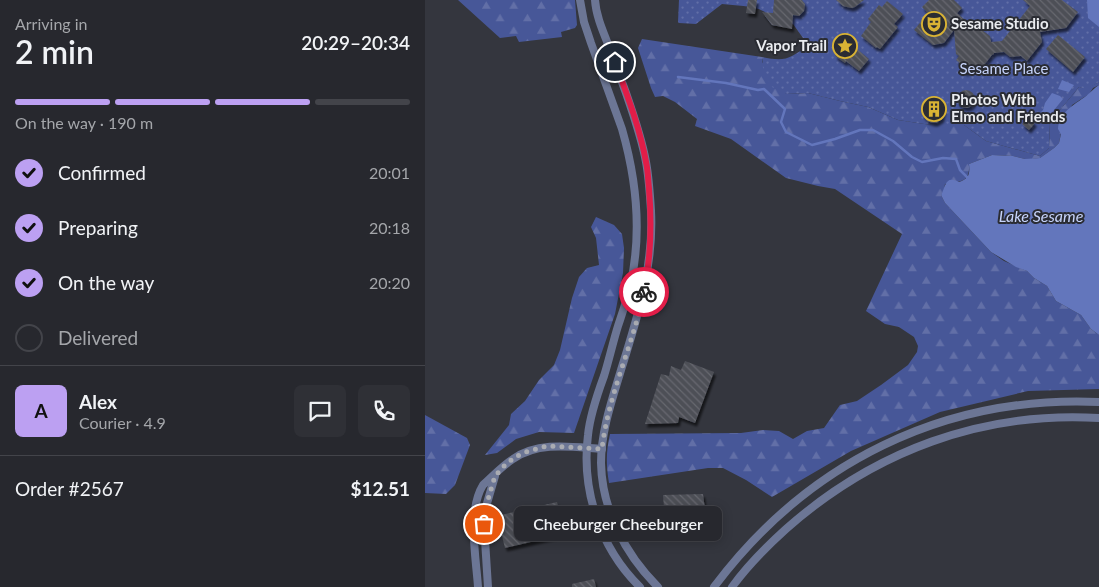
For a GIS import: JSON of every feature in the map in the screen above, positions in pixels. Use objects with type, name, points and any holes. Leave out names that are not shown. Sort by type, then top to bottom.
[{"type":"street","points":[[580,0],[584,22],[627,146],[635,194],[637,227],[631,282],[593,408],[588,434],[588,478],[591,500],[599,526],[609,546],[639,587]]},
{"type":"street","points":[[595,0],[600,22],[629,102],[645,155],[651,223],[648,271],[642,299],[611,405],[601,463],[607,501],[617,529],[638,564],[658,587]]},
{"type":"street","points":[[714,587],[742,552],[781,513],[845,465],[874,450],[946,421],[976,413],[1038,403],[1099,402]]},
{"type":"street","points":[[732,587],[750,564],[808,510],[839,487],[881,463],[914,448],[975,428],[1049,417],[1099,418]]},
{"type":"street","points":[[478,587],[473,527],[474,513],[483,485],[515,457],[536,449],[547,446],[602,449]]},
{"type":"street","points":[[488,587],[484,524],[485,510],[495,476]]},
{"type":"green space","points":[[458,0],[575,0],[577,25],[575,28],[561,32],[562,37],[519,42],[516,36],[500,38]]},
{"type":"green space","name":"Sesame Place","points":[[679,0],[1099,0],[1099,82],[1087,89],[1079,87],[1050,122],[1049,148],[1040,156],[986,141],[964,125],[931,125],[898,120],[868,107],[808,93],[786,94],[772,87],[763,68],[762,57],[787,58],[808,45],[793,24],[783,27],[772,25],[765,16],[765,12],[750,7],[722,4],[696,24],[679,23]]},
{"type":"green space","points":[[642,39],[762,57],[762,62],[786,94],[808,93],[868,107],[898,120],[931,125],[964,125],[986,141],[1040,156],[1049,148],[1050,122],[1079,87],[1087,88],[1099,82],[1099,85],[1093,88],[1089,94],[1072,105],[1059,143],[1054,148],[1040,158],[1025,159],[1013,156],[992,155],[969,164],[966,178],[945,184],[941,195],[945,203],[991,252],[1004,261],[1027,271],[1047,286],[1056,301],[1081,315],[1091,329],[1099,335],[1099,389],[1028,391],[940,412],[851,451],[772,497],[723,468],[708,468],[609,483],[607,458],[610,434],[741,433],[763,430],[779,431],[793,439],[807,431],[824,428],[840,405],[857,401],[908,365],[917,352],[918,346],[914,337],[899,327],[885,324],[866,311],[902,234],[835,189],[786,178],[731,139],[695,126],[697,119],[675,102],[663,96],[655,97],[638,48]]},
{"type":"green space","points":[[596,217],[614,225],[622,234],[624,248],[623,273],[615,314],[574,433],[539,432],[516,439],[497,453],[485,455],[509,425],[511,414],[525,401],[539,380],[554,365],[560,350],[579,277],[587,268],[599,265],[596,238],[591,227]]},
{"type":"green space","points":[[425,415],[467,438],[470,445],[455,485],[446,494],[425,493]]},
{"type":"water","points":[[1087,0],[1099,0],[1099,27],[1088,18]]},
{"type":"water","points":[[1062,80],[1074,85],[1069,92],[1058,89]]},
{"type":"water","name":"Lake Sesame","points":[[1099,85],[1099,335],[1091,329],[1081,315],[1056,301],[1047,286],[1027,271],[1016,267],[991,252],[945,203],[941,195],[948,181],[954,180],[959,182],[967,177],[969,164],[992,155],[1013,156],[1025,159],[1040,158],[1059,143],[1061,134],[1058,129],[1059,123],[1064,113]]},
{"type":"water","points":[[1052,93],[1063,99],[1046,120],[1039,114]]},
{"type":"building","points":[[748,0],[757,0],[755,14],[746,13]]},
{"type":"building","points":[[774,0],[802,0],[805,4],[804,11],[799,16],[793,15],[792,29],[772,25],[762,12],[773,13]]},
{"type":"building","points":[[836,0],[864,0],[851,8],[843,6]]},
{"type":"building","points":[[929,0],[954,0],[962,8],[957,13],[967,22],[974,21],[974,24],[990,36],[991,42],[1002,41],[1030,6],[1023,0],[1062,0],[1078,12],[1066,28],[1040,32],[1042,42],[1027,61],[1021,56],[1010,57],[1004,52],[994,53],[984,65],[971,68],[966,73],[962,70],[962,65],[956,60],[959,56],[956,54],[954,30],[944,43],[933,45],[914,30],[928,13],[922,7]]},
{"type":"building","points":[[887,1],[903,14],[894,24],[898,27],[880,49],[861,36],[871,22],[868,19],[879,5],[882,7]]},
{"type":"building","points":[[1058,35],[1085,57],[1073,72],[1046,49]]},
{"type":"building","points":[[845,39],[869,59],[859,71],[846,61],[845,63],[835,56]]},
{"type":"building","points":[[966,90],[972,93],[975,99],[972,105],[966,108],[960,105],[957,99],[960,93]]},
{"type":"building","name":"Photos With Elmo and Friends","points":[[930,97],[939,100],[940,106],[943,106],[944,110],[942,119],[936,123],[927,121],[922,114],[925,101]]},
{"type":"building","points":[[1028,117],[1035,123],[1029,130],[1022,124]]},
{"type":"building","points":[[685,361],[714,372],[695,423],[679,417],[678,423],[645,424],[661,374],[669,376],[671,366],[681,370]]},
{"type":"building","points":[[703,494],[706,516],[665,521],[663,495]]},
{"type":"building","points":[[557,502],[565,534],[505,548],[497,516]]},
{"type":"building","points":[[594,579],[596,587],[572,587],[572,584]]},
{"type":"waterway","points":[[678,77],[726,83],[758,90],[764,89],[785,109],[781,122],[786,132],[812,145],[860,130],[873,130],[893,141],[912,157],[922,162],[943,158],[956,159],[960,170],[967,177]]},
{"type":"way so far","points":[[484,524],[485,510],[495,476],[515,457],[547,446],[602,449],[611,405],[644,292]]},
{"type":"place","name":"Sesame Studio","points":[[934,24]]},
{"type":"place","name":"Vapor Trail","points":[[845,46]]},
{"type":"place","name":"Photos With Elmo and Friends","points":[[934,109]]},
{"type":"place","name":"Cheeburger Cheeburger","points":[[484,524]]},
{"type":"route","points":[[615,62],[635,119],[647,165],[651,211],[651,244],[644,292]]}]
